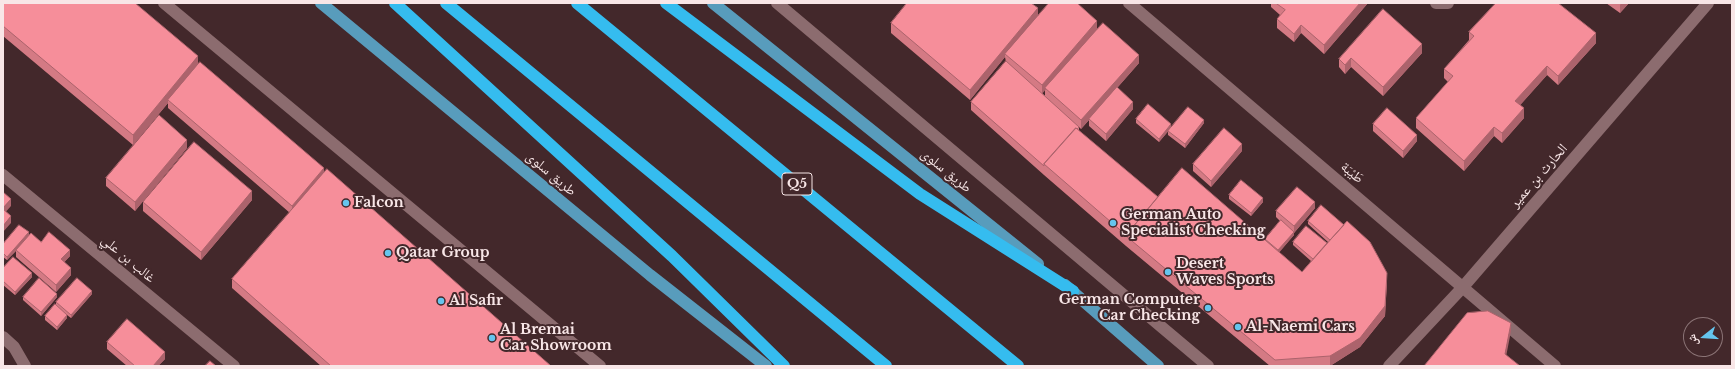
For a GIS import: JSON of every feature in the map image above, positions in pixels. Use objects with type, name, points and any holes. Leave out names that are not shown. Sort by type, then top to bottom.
[{"type":"highway","points":[[395,3],[672,256],[784,366]]},
{"type":"highway","points":[[446,3],[886,366]]},
{"type":"highway","name":"Q5","points":[[577,3],[1018,366]]},
{"type":"highway","points":[[666,3],[920,194],[1073,291]]},
{"type":"main road","name":"طريق سلوى","points":[[320,3],[650,275],[766,366]]},
{"type":"main road","name":"طريق سلوى","points":[[713,3],[1073,291],[1158,366]]},
{"type":"street","points":[[164,3],[600,366]]},
{"type":"street","points":[[778,3],[1208,366]]},
{"type":"street","name":"طَيْبَة","points":[[1129,3],[1555,366]]},
{"type":"street","points":[[1436,3],[1448,3]]},
{"type":"street","name":"الحارث بن عمير","points":[[1389,366],[1463,287],[1708,3]]},
{"type":"street","name":"غالب بن علي","points":[[3,175],[234,366]]},
{"type":"street","points":[[3,337],[14,347],[25,366]]},
{"type":"building","points":[[3,3],[135,3],[198,56],[133,135],[3,26]]},
{"type":"building","points":[[907,3],[1031,3],[1038,8],[970,90],[891,23]]},
{"type":"building","points":[[1049,3],[1077,3],[1097,21],[1042,85],[1005,54]]},
{"type":"building","points":[[1276,3],[1360,3],[1324,45],[1301,25],[1294,34],[1277,19],[1285,10]]},
{"type":"building","points":[[1496,3],[1558,3],[1596,33],[1558,76],[1547,66],[1515,101],[1524,108],[1502,133],[1494,127],[1464,161],[1416,118],[1453,76],[1444,69],[1474,36],[1469,32]]},
{"type":"building","points":[[1383,9],[1422,44],[1383,87],[1351,58],[1345,65],[1339,59]]},
{"type":"building","points":[[1103,23],[1139,55],[1081,120],[1045,88]]},
{"type":"building","points":[[1006,61],[1079,127],[1077,129],[1076,128],[1044,164],[1044,166],[971,102]]},
{"type":"building","points":[[200,62],[324,168],[292,206],[168,100]]},
{"type":"building","points":[[1117,87],[1133,102],[1106,134],[1089,119]]},
{"type":"building","points":[[1148,104],[1171,124],[1159,139],[1136,119]]},
{"type":"building","points":[[1188,107],[1204,120],[1185,144],[1168,131]]},
{"type":"building","points":[[1387,108],[1417,135],[1403,151],[1373,124]]},
{"type":"building","points":[[159,115],[187,140],[135,202],[106,178]]},
{"type":"building","points":[[1076,128],[1158,197],[1126,235],[1044,164]]},
{"type":"building","points":[[1224,128],[1242,144],[1211,181],[1193,164]]},
{"type":"building","points":[[194,142],[252,191],[201,252],[143,202]]},
{"type":"building","points":[[1182,168],[1302,272],[1347,221],[1370,242],[1387,273],[1385,306],[1360,338],[1330,356],[1275,360],[1126,236]]},
{"type":"building","points":[[327,169],[551,366],[331,366],[232,279]]},
{"type":"building","points":[[1241,180],[1263,198],[1251,213],[1229,195]]},
{"type":"building","points":[[1297,187],[1315,202],[1294,226],[1276,211]]},
{"type":"building","points":[[3,192],[11,199],[3,208]]},
{"type":"building","points":[[1321,205],[1344,225],[1330,240],[1308,221]]},
{"type":"building","points":[[3,209],[11,216],[3,226]]},
{"type":"building","points":[[1281,220],[1294,232],[1278,250],[1265,239]]},
{"type":"building","points":[[19,225],[29,232],[7,257],[3,253],[3,244]]},
{"type":"building","points":[[1306,226],[1327,243],[1313,259],[1293,242]]},
{"type":"building","points":[[49,232],[70,250],[61,259],[71,268],[56,285],[16,250],[31,233],[41,242]]},
{"type":"building","points":[[13,257],[32,273],[15,292],[3,281],[3,268]]},
{"type":"building","points":[[39,278],[57,294],[41,312],[23,297]]},
{"type":"building","points":[[77,278],[92,291],[71,315],[56,302]]},
{"type":"building","points":[[55,304],[67,315],[57,327],[45,316]]},
{"type":"building","points":[[1488,311],[1511,323],[1505,354],[1520,366],[1424,366],[1467,313]]},
{"type":"building","points":[[127,319],[165,352],[153,366],[135,366],[107,342]]},
{"type":"building","points":[[210,361],[216,366],[205,366]]},
{"type":"place","name":"Falcon","points":[[346,203]]},
{"type":"place","name":"German Auto Specialist Checking","points":[[1113,223]]},
{"type":"place","name":"Qatar Group","points":[[388,253]]},
{"type":"place","name":"Desert Waves Sports","points":[[1168,272]]},
{"type":"place","name":"Al Safir","points":[[441,301]]},
{"type":"place","name":"German Computer Car Checking","points":[[1208,308]]},
{"type":"place","name":"Al-Naemi Cars","points":[[1238,327]]},
{"type":"place","name":"Al Bremai Car Showroom","points":[[492,338]]}]
